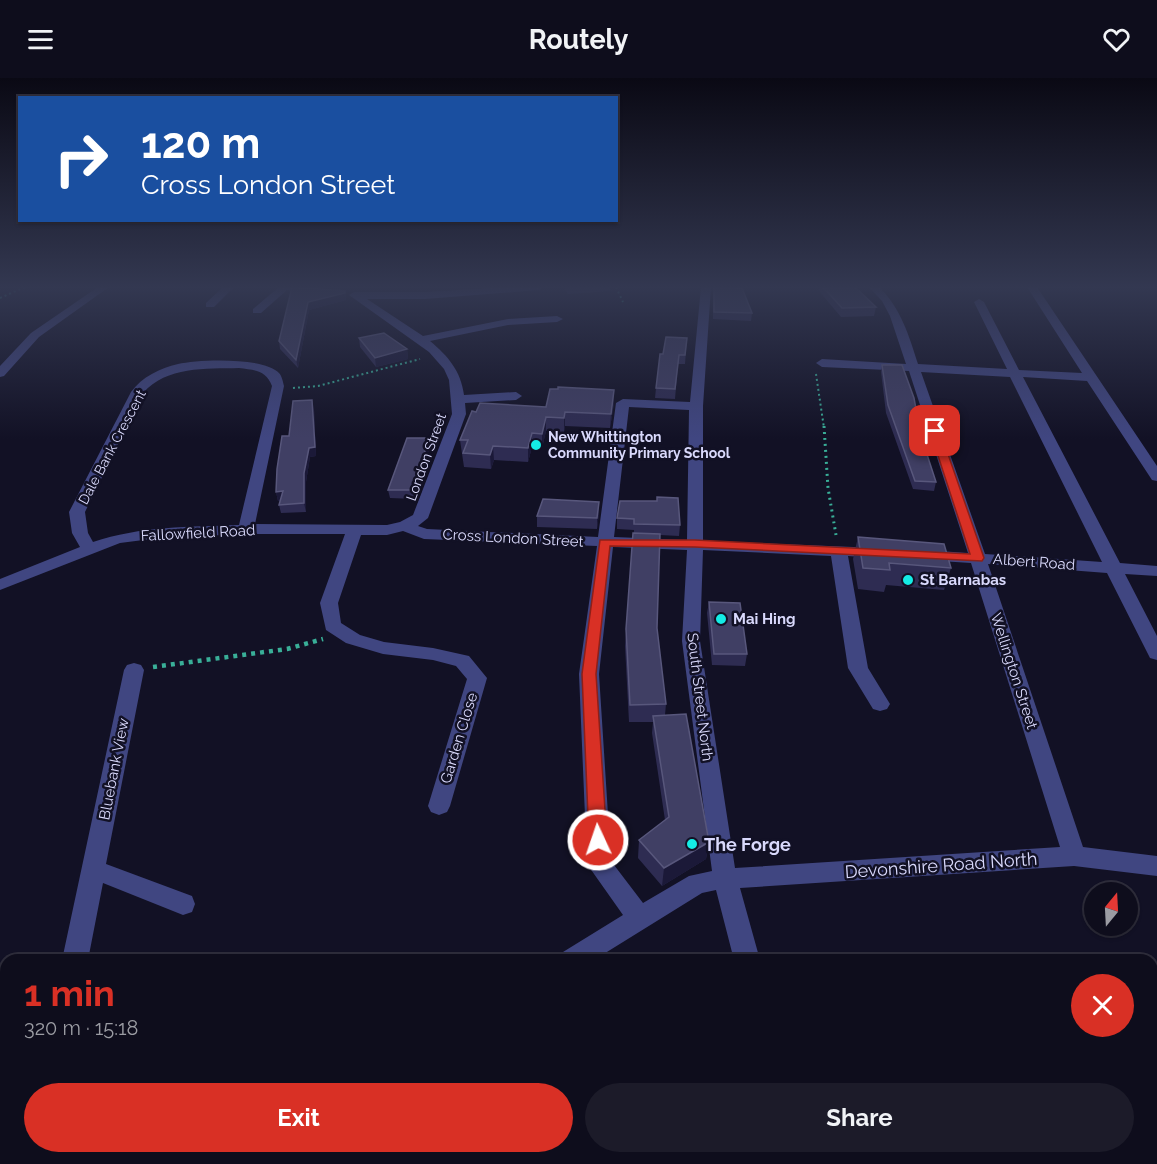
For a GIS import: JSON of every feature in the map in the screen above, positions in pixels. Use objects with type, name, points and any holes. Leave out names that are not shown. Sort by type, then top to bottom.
[{"type":"street","points":[[0,373],[33,338]]},
{"type":"street","name":"London Street","points":[[405,526],[420,518],[459,414],[459,399],[449,366],[415,338]]},
{"type":"street","points":[[419,340],[430,338]]},
{"type":"street","name":"South Street North","points":[[702,338],[696,406],[695,543],[691,641],[725,879],[745,954]]},
{"type":"street","name":"Wellington Street","points":[[903,338],[978,558],[1074,856]]},
{"type":"street","points":[[998,338],[1157,654]]},
{"type":"street","points":[[1064,338],[1157,477]]},
{"type":"street","points":[[822,363],[1089,377]]},
{"type":"street","name":"Dale Bank Crescent","points":[[89,549],[80,533],[77,512],[137,392],[147,381],[180,367],[239,364],[261,367],[274,375],[277,389]]},
{"type":"street","points":[[246,529],[277,389]]},
{"type":"street","points":[[459,399],[516,396]]},
{"type":"street","points":[[640,918],[599,864],[589,674],[623,403],[696,406]]},
{"type":"street","name":"Fallowfield Road","points":[[0,585],[117,539],[159,533],[246,529],[387,530],[405,526]]},
{"type":"street","name":"Cross London Street","points":[[405,526],[424,534],[575,542],[695,543]]},
{"type":"street","points":[[344,633],[332,626],[329,603],[355,530]]},
{"type":"street","name":"Albert Road","points":[[695,543],[978,558],[1157,571]]},
{"type":"street","points":[[839,551],[858,668],[880,704]]},
{"type":"street","name":"Garden Close","points":[[344,633],[353,639],[383,648],[433,654],[462,661],[477,678],[439,806]]},
{"type":"street","name":"Bluebank View","points":[[76,954],[134,670]]},
{"type":"street","name":"Devonshire Road North","points":[[582,954],[697,883],[725,879],[1074,856],[1157,866]]},
{"type":"street","points":[[94,869],[183,904]]},
{"type":"path","points":[[277,389],[318,386],[437,354]]},
{"type":"path","points":[[822,363],[816,370],[816,382],[826,434],[828,488],[839,551]]},
{"type":"path","points":[[134,670],[287,649],[344,633]]},
{"type":"building","points":[[280,338],[301,338],[296,360],[279,341]]},
{"type":"building","points":[[359,338],[391,338],[407,349],[375,358]]},
{"type":"building","points":[[666,338],[687,338],[685,355],[679,355],[675,389],[656,388],[660,354],[663,354]]},
{"type":"building","points":[[882,365],[902,365],[914,398],[921,436],[936,482],[915,481],[888,405]]},
{"type":"building","points":[[558,387],[614,390],[611,414],[565,412],[564,418],[546,417],[542,434],[532,433],[528,448],[493,446],[490,455],[463,453],[468,440],[460,440],[472,411],[476,412],[480,403],[546,407],[550,389],[558,389]]},
{"type":"building","points":[[312,400],[315,447],[309,448],[304,473],[304,503],[279,505],[283,491],[276,492],[277,469],[282,436],[289,436],[293,401]]},
{"type":"building","points":[[407,438],[429,438],[413,490],[388,490]]},
{"type":"building","points":[[657,497],[678,498],[680,525],[634,524],[634,519],[617,518],[620,501],[657,501]]},
{"type":"building","points":[[543,499],[599,502],[597,518],[537,516]]},
{"type":"building","points":[[633,533],[660,534],[657,628],[666,704],[630,705],[626,629]]},
{"type":"building","points":[[858,537],[944,544],[951,568],[889,563],[890,570],[863,568]]},
{"type":"building","points":[[709,602],[740,603],[747,654],[714,654]]},
{"type":"building","points":[[686,714],[709,842],[664,868],[639,840],[669,817],[653,716]]},
{"type":"place","name":"New Whittington Community Primary School","points":[[536,445]]},
{"type":"place","name":"St Barnabas","points":[[908,580]]},
{"type":"place","name":"Mai Hing","points":[[721,619]]},
{"type":"place","name":"The Forge","points":[[692,844]]},
{"type":"route","points":[[598,840],[589,674],[597,620],[604,542],[695,543],[978,558],[935,431]]}]
